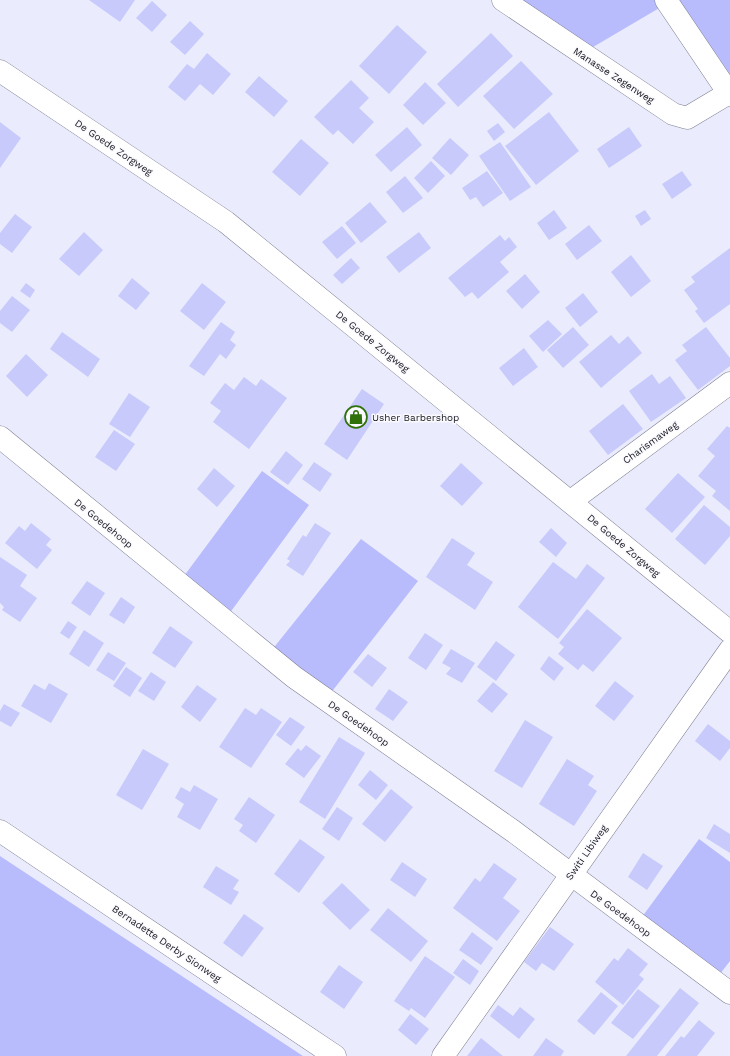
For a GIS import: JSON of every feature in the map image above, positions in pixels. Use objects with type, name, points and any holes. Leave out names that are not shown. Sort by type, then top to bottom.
[{"type":"street","name":"Manasse Zegenweg","points":[[504,0],[673,114],[688,118],[730,94]]},
{"type":"street","points":[[666,0],[730,94]]},
{"type":"street","name":"De Goede Zorgweg","points":[[0,71],[226,222],[571,501],[730,632]]},
{"type":"street","name":"Charismaweg","points":[[571,501],[730,383]]},
{"type":"street","name":"De Goedehoop","points":[[0,437],[294,677],[513,831],[730,993]]},
{"type":"street","name":"Switi Libiweg","points":[[443,1056],[730,650]]},
{"type":"street","name":"Bernadette Derby Sionweg","points":[[0,831],[335,1056]]},
{"type":"shaded area","points":[[513,0],[656,0],[661,7],[588,50]]},
{"type":"shaded area","points":[[677,0],[730,0],[730,75]]},
{"type":"shaded area","points":[[262,471],[309,505],[229,614],[184,576]]},
{"type":"shaded area","points":[[361,539],[418,581],[330,694],[271,651]]},
{"type":"shaded area","points":[[699,839],[730,862],[730,961],[720,974],[642,917]]},
{"type":"shaded area","points":[[0,856],[303,1056],[0,1056]]},
{"type":"building","points":[[89,0],[135,0],[120,22]]},
{"type":"building","points":[[152,1],[167,15],[152,32],[136,18]]},
{"type":"building","points":[[190,21],[204,34],[185,55],[170,42]]},
{"type":"building","points":[[397,25],[427,52],[389,94],[359,66]]},
{"type":"building","points":[[491,33],[513,56],[458,107],[437,84]]},
{"type":"building","points":[[207,53],[231,74],[213,95],[200,84],[185,101],[168,87],[187,64],[194,69]]},
{"type":"building","points":[[521,61],[553,94],[514,129],[483,96]]},
{"type":"building","points":[[259,76],[288,101],[274,117],[245,92]]},
{"type":"building","points":[[351,80],[369,98],[359,108],[374,122],[353,144],[338,130],[333,135],[314,117]]},
{"type":"building","points":[[425,82],[446,103],[423,125],[403,105]]},
{"type":"building","points":[[549,112],[579,151],[536,185],[505,146]]},
{"type":"building","points":[[0,122],[21,138],[0,168]]},
{"type":"building","points":[[498,123],[505,132],[494,141],[487,131]]},
{"type":"building","points":[[407,127],[422,145],[391,172],[375,155]]},
{"type":"building","points":[[629,127],[642,146],[609,168],[597,149]]},
{"type":"building","points":[[450,138],[469,155],[451,175],[432,158]]},
{"type":"building","points":[[301,139],[329,163],[300,196],[272,172]]},
{"type":"building","points":[[500,142],[531,187],[510,201],[479,156]]},
{"type":"building","points":[[431,161],[445,176],[428,193],[414,178]]},
{"type":"building","points":[[487,171],[503,193],[483,207],[476,197],[470,200],[462,188]]},
{"type":"building","points":[[682,171],[692,185],[672,199],[662,184]]},
{"type":"building","points":[[405,176],[423,198],[403,213],[386,192]]},
{"type":"building","points":[[370,202],[387,222],[361,243],[345,223]]},
{"type":"building","points":[[554,210],[567,228],[549,240],[537,223]]},
{"type":"building","points":[[645,210],[651,219],[641,226],[635,216]]},
{"type":"building","points":[[15,214],[32,227],[12,253],[0,244],[0,233]]},
{"type":"building","points":[[589,225],[602,241],[577,260],[565,244]]},
{"type":"building","points":[[342,226],[356,243],[337,259],[322,242]]},
{"type":"building","points":[[84,232],[103,250],[79,276],[59,259]]},
{"type":"building","points":[[419,232],[431,248],[399,273],[386,257]]},
{"type":"building","points":[[500,235],[505,241],[509,237],[517,247],[500,262],[509,272],[478,299],[472,292],[465,297],[448,278]]},
{"type":"building","points":[[730,248],[730,304],[704,323],[695,311],[698,309],[684,290],[695,282],[691,277]]},
{"type":"building","points":[[631,255],[651,281],[631,297],[611,272]]},
{"type":"building","points":[[351,258],[360,268],[342,284],[333,275]]},
{"type":"building","points":[[525,274],[540,292],[522,309],[506,291]]},
{"type":"building","points":[[132,278],[150,293],[136,310],[118,296]]},
{"type":"building","points":[[26,283],[35,290],[30,298],[20,291]]},
{"type":"building","points":[[202,283],[226,302],[204,330],[180,311]]},
{"type":"building","points":[[583,293],[598,312],[580,327],[565,308]]},
{"type":"building","points":[[12,296],[30,310],[12,332],[0,323],[0,311]]},
{"type":"building","points":[[548,320],[562,334],[543,352],[529,336]]},
{"type":"building","points":[[221,322],[235,332],[230,340],[236,345],[226,359],[220,354],[204,376],[189,366]]},
{"type":"building","points":[[573,327],[589,345],[563,368],[547,350]]},
{"type":"building","points":[[706,327],[730,358],[730,366],[698,390],[675,360],[687,351],[682,345]]},
{"type":"building","points":[[62,332],[100,359],[88,377],[50,349]]},
{"type":"building","points":[[611,335],[619,344],[628,336],[642,353],[601,388],[579,362]]},
{"type":"building","points":[[524,348],[538,367],[513,386],[499,368]]},
{"type":"building","points":[[26,354],[48,375],[27,397],[6,376]]},
{"type":"building","points":[[652,374],[659,384],[670,376],[686,398],[651,422],[629,391]]},
{"type":"building","points":[[244,377],[256,386],[261,379],[287,398],[249,449],[213,422],[221,411],[210,403],[225,383],[234,390]]},
{"type":"building","points":[[362,389],[384,404],[347,460],[324,444]]},
{"type":"building","points":[[129,393],[150,407],[130,437],[109,424]]},
{"type":"building","points":[[623,404],[643,429],[608,455],[589,431]]},
{"type":"building","points":[[727,426],[730,428],[730,511],[712,496],[716,491],[698,476],[715,456],[707,449]]},
{"type":"building","points":[[114,430],[135,444],[116,471],[95,457]]},
{"type":"building","points":[[286,451],[303,465],[288,485],[270,472]]},
{"type":"building","points":[[314,462],[332,474],[320,492],[302,479]]},
{"type":"building","points":[[461,463],[483,483],[462,506],[440,486]]},
{"type":"building","points":[[214,468],[235,486],[217,507],[197,489]]},
{"type":"building","points":[[678,473],[705,497],[672,533],[645,509]]},
{"type":"building","points":[[704,505],[730,527],[730,536],[705,565],[675,539]]},
{"type":"building","points":[[31,523],[51,539],[46,545],[52,550],[37,569],[5,543],[19,526],[25,531]]},
{"type":"building","points":[[315,523],[331,533],[303,576],[286,565],[290,561],[287,559],[303,535],[306,537]]},
{"type":"building","points":[[551,528],[567,543],[556,557],[539,542]]},
{"type":"building","points":[[452,538],[475,553],[467,565],[493,582],[475,610],[426,577]]},
{"type":"building","points":[[0,557],[27,575],[20,586],[37,598],[20,622],[2,610],[4,607],[0,603]]},
{"type":"building","points":[[553,562],[576,579],[587,564],[605,578],[558,639],[518,607]]},
{"type":"building","points":[[87,581],[105,593],[90,616],[71,603]]},
{"type":"building","points":[[121,597],[135,607],[124,624],[109,615]]},
{"type":"building","points":[[587,609],[622,638],[593,672],[583,664],[578,670],[558,654],[564,647],[559,643]]},
{"type":"building","points":[[68,621],[77,627],[69,639],[60,633]]},
{"type":"building","points":[[170,626],[193,642],[175,668],[152,653]]},
{"type":"building","points":[[84,630],[104,643],[89,667],[69,654]]},
{"type":"building","points":[[425,633],[443,645],[426,670],[408,658]]},
{"type":"building","points":[[496,641],[515,655],[496,681],[477,667]]},
{"type":"building","points":[[451,649],[475,663],[462,683],[446,674],[451,668],[442,663]]},
{"type":"building","points":[[108,652],[126,663],[114,681],[96,670]]},
{"type":"building","points":[[368,654],[387,668],[372,687],[353,672]]},
{"type":"building","points":[[549,656],[564,668],[554,681],[540,669]]},
{"type":"building","points":[[126,667],[142,678],[130,697],[113,686]]},
{"type":"building","points":[[151,672],[166,682],[154,701],[138,691]]},
{"type":"building","points":[[615,681],[634,696],[614,721],[595,706]]},
{"type":"building","points":[[493,682],[508,694],[492,713],[477,701]]},
{"type":"building","points":[[49,683],[68,694],[51,723],[21,706],[34,684],[45,690]]},
{"type":"building","points":[[197,685],[217,699],[200,722],[181,707]]},
{"type":"building","points":[[389,689],[408,702],[393,721],[375,709]]},
{"type":"building","points":[[4,704],[20,713],[11,727],[0,721],[0,711]]},
{"type":"building","points":[[245,708],[256,715],[261,708],[282,722],[251,768],[219,747]]},
{"type":"building","points":[[290,717],[305,727],[291,746],[276,735]]},
{"type":"building","points":[[525,720],[553,737],[522,788],[494,771]]},
{"type":"building","points":[[708,724],[730,741],[730,748],[720,761],[695,741]]},
{"type":"building","points":[[339,737],[365,753],[325,819],[299,802]]},
{"type":"building","points":[[306,745],[321,756],[304,778],[285,764],[298,748],[301,751]]},
{"type":"building","points":[[143,749],[169,764],[142,810],[116,795]]},
{"type":"building","points":[[567,759],[594,776],[588,785],[597,791],[574,826],[539,804]]},
{"type":"building","points":[[370,770],[388,785],[376,800],[358,785]]},
{"type":"building","points":[[194,785],[218,799],[200,830],[177,817],[184,804],[175,798],[181,787],[190,792]]},
{"type":"building","points":[[391,789],[413,807],[385,842],[362,824]]},
{"type":"building","points":[[249,797],[275,815],[256,843],[239,831],[243,825],[234,819]]},
{"type":"building","points":[[337,807],[353,818],[339,841],[322,829]]},
{"type":"building","points":[[714,824],[730,834],[730,853],[706,838]]},
{"type":"building","points":[[300,839],[325,857],[299,893],[274,874]]},
{"type":"building","points":[[643,853],[663,866],[647,890],[628,877]]},
{"type":"building","points":[[402,862],[427,879],[415,897],[390,880]]},
{"type":"building","points":[[494,863],[517,879],[503,898],[520,911],[497,941],[453,908],[475,878],[480,882]]},
{"type":"building","points":[[216,866],[239,880],[233,889],[239,892],[231,905],[203,887]]},
{"type":"building","points":[[342,883],[370,910],[350,930],[322,903]]},
{"type":"building","points":[[388,908],[428,941],[411,962],[370,930]]},
{"type":"building","points":[[244,914],[264,928],[242,957],[223,943]]},
{"type":"building","points":[[550,927],[574,944],[554,971],[542,963],[536,971],[524,962]]},
{"type":"building","points":[[472,932],[493,948],[481,965],[459,950]]},
{"type":"building","points":[[628,948],[648,964],[639,975],[644,979],[623,1005],[595,982],[614,958],[618,961]]},
{"type":"building","points":[[425,956],[455,977],[425,1018],[411,1008],[409,1011],[394,1001]]},
{"type":"building","points":[[463,959],[479,971],[470,985],[453,973]]},
{"type":"building","points":[[339,965],[363,982],[344,1009],[320,992]]},
{"type":"building","points":[[680,988],[699,1003],[657,1056],[626,1056]]},
{"type":"building","points":[[638,989],[660,1006],[633,1039],[611,1023]]},
{"type":"building","points":[[601,992],[618,1006],[594,1035],[577,1021]]},
{"type":"building","points":[[498,1005],[513,1016],[520,1007],[535,1019],[519,1039],[490,1016]]},
{"type":"building","points":[[410,1014],[429,1029],[416,1045],[398,1030]]},
{"type":"building","points":[[699,1020],[715,1033],[697,1056],[665,1056],[681,1036],[684,1038]]},
{"type":"building","points":[[481,1038],[503,1056],[467,1056]]},
{"type":"building","points":[[546,1038],[564,1051],[561,1056],[533,1056]]},
{"type":"place","name":"Usher Barbershop","points":[[356,417]]}]
